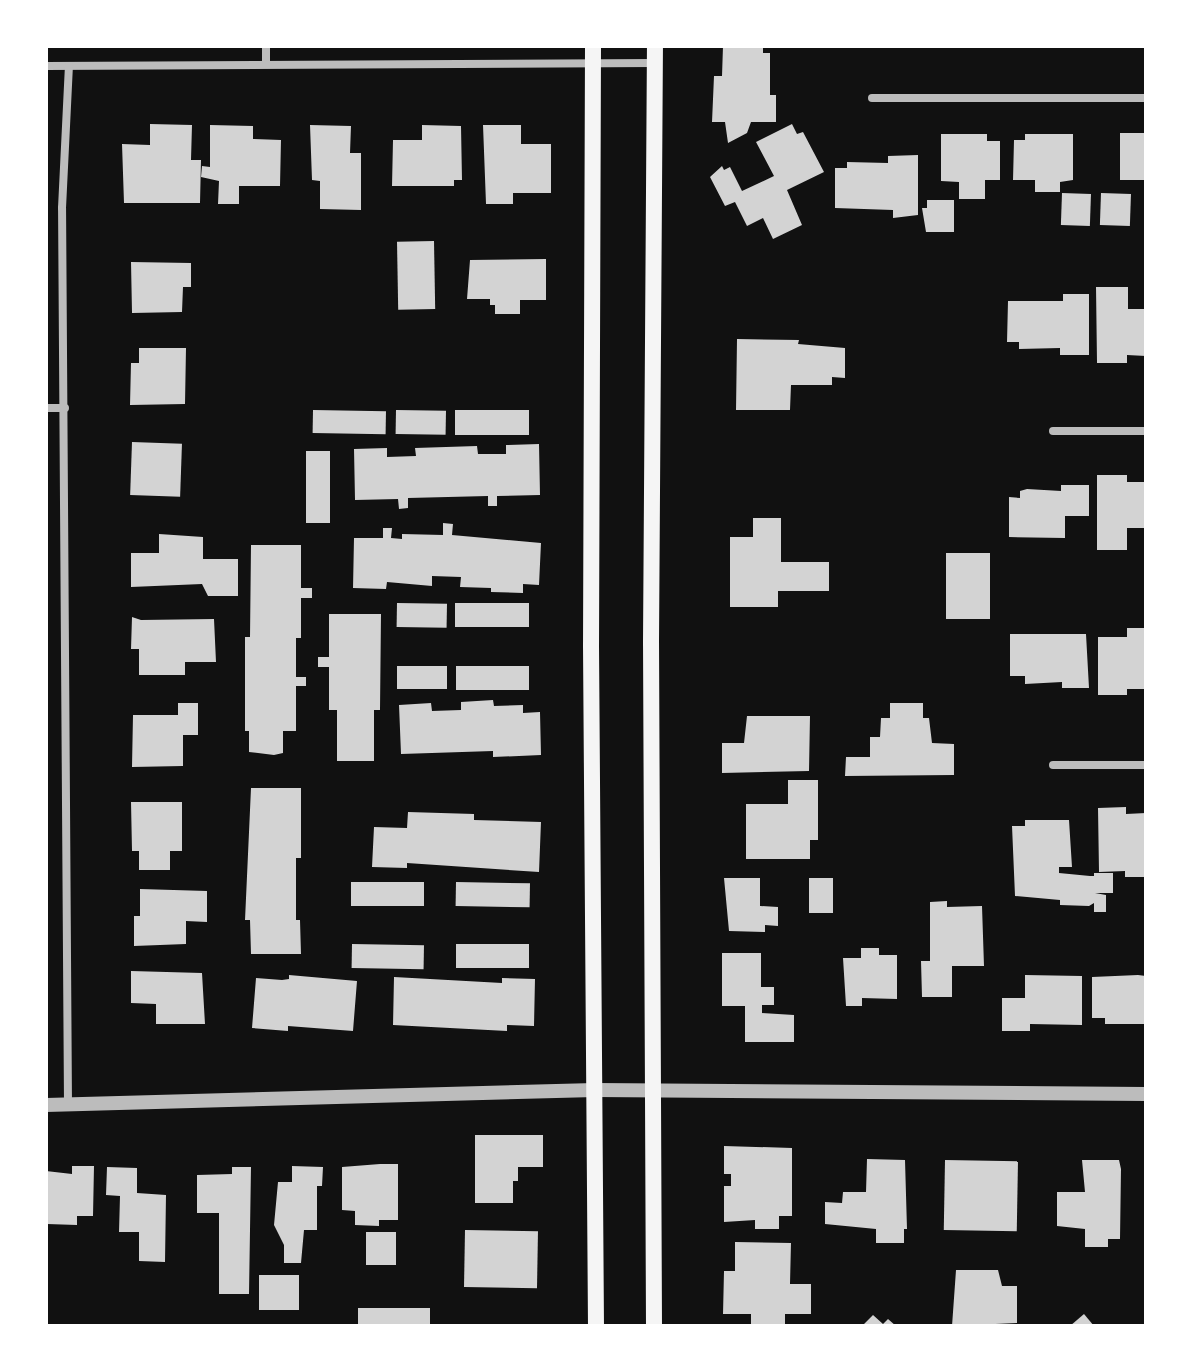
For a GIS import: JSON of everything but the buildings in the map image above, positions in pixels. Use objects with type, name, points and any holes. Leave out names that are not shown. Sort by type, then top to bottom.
[{"type":"main road","points":[[593,54],[591,661],[596,1326]]},
{"type":"main road","points":[[654,1326],[651,643],[655,54]]},
{"type":"street","points":[[266,46],[266,62]]},
{"type":"street","points":[[46,66],[655,54]]},
{"type":"street","points":[[68,1105],[62,208],[69,66]]},
{"type":"street","points":[[872,98],[1146,98]]},
{"type":"street","points":[[46,408],[65,408]]},
{"type":"street","points":[[1053,431],[1146,431]]},
{"type":"street","points":[[1053,765],[1146,765]]},
{"type":"street","points":[[46,1105],[595,1090],[1146,1094]]}]
